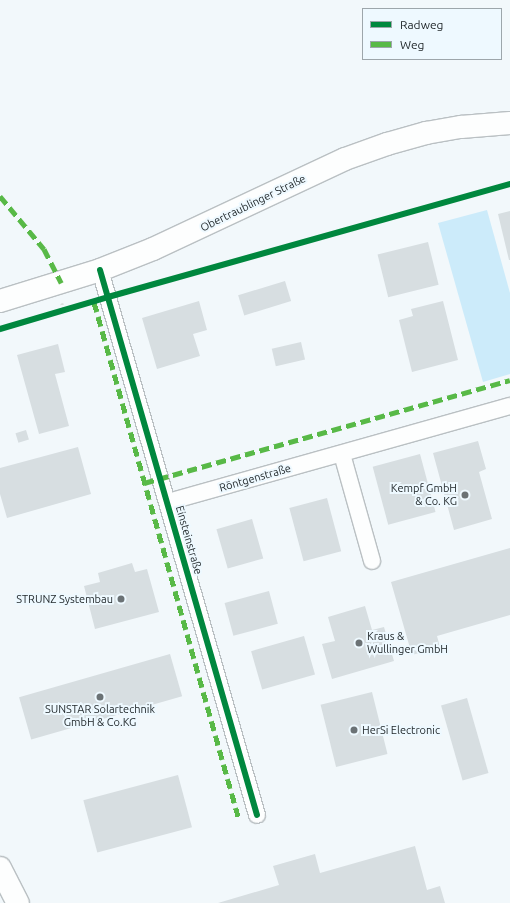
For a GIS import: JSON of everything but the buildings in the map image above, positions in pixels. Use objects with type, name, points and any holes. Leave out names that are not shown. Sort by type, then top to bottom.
[{"type":"street","name":"Obertraublinger Straße","points":[[0,301],[100,270],[192,232],[345,159],[387,144],[426,133],[461,127],[510,123]]},
{"type":"street","name":"Einsteinstraße","points":[[100,270],[257,815]]},
{"type":"street","name":"Röntgenstraße","points":[[168,502],[510,406]]},
{"type":"street","points":[[342,454],[372,561]]},
{"type":"street","points":[[0,868],[18,903]]},
{"type":"path","points":[[62,303],[64,310]]},
{"type":"shaded area","points":[[487,210],[510,293],[510,374],[483,382],[438,223]]},
{"type":"marked path","points":[[0,196],[44,249],[61,283]]},
{"type":"marked path","points":[[94,302],[238,816]]},
{"type":"marked path","points":[[144,483],[510,380]]},
{"type":"cycle path","points":[[0,329],[108,297],[510,184]]},
{"type":"cycle path","points":[[100,270],[257,815]]},
{"type":"place","name":"Kempf GmbH & Co. KG","points":[[465,495]]},
{"type":"place","name":"STRUNZ Systembau","points":[[121,599]]},
{"type":"place","name":"Kraus & Wullinger GmbH","points":[[359,643]]},
{"type":"place","name":"SUNSTAR Solartechnik GmbH & Co.KG","points":[[100,697]]},
{"type":"place","name":"HerSi Electronic","points":[[354,730]]}]
